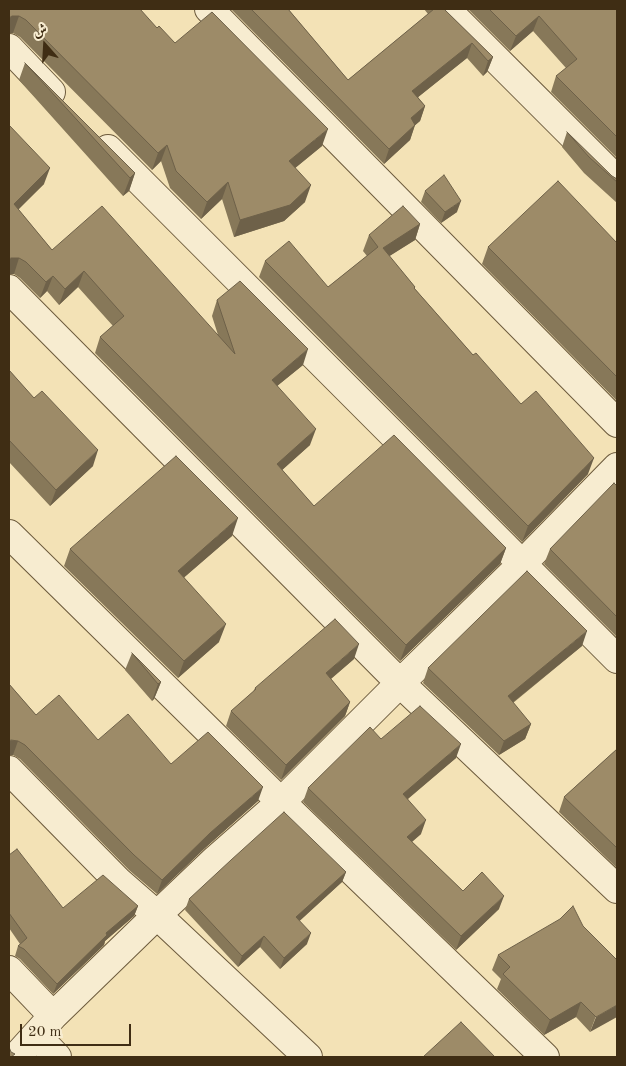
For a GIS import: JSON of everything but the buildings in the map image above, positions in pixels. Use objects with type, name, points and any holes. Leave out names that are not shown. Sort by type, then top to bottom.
[{"type":"street","points":[[210,9],[617,424]]},
{"type":"street","points":[[446,9],[617,180]]},
{"type":"street","points":[[9,48],[70,110]]},
{"type":"street","points":[[91,131],[617,659]]},
{"type":"street","points":[[9,289],[400,683],[617,889]]},
{"type":"street","points":[[16,1057],[157,915],[216,859],[281,802],[617,468]]},
{"type":"street","points":[[9,534],[281,802],[544,1057]]},
{"type":"street","points":[[9,770],[118,881],[157,915],[308,1057]]},
{"type":"street","points":[[9,970],[45,1026],[57,1057]]}]
